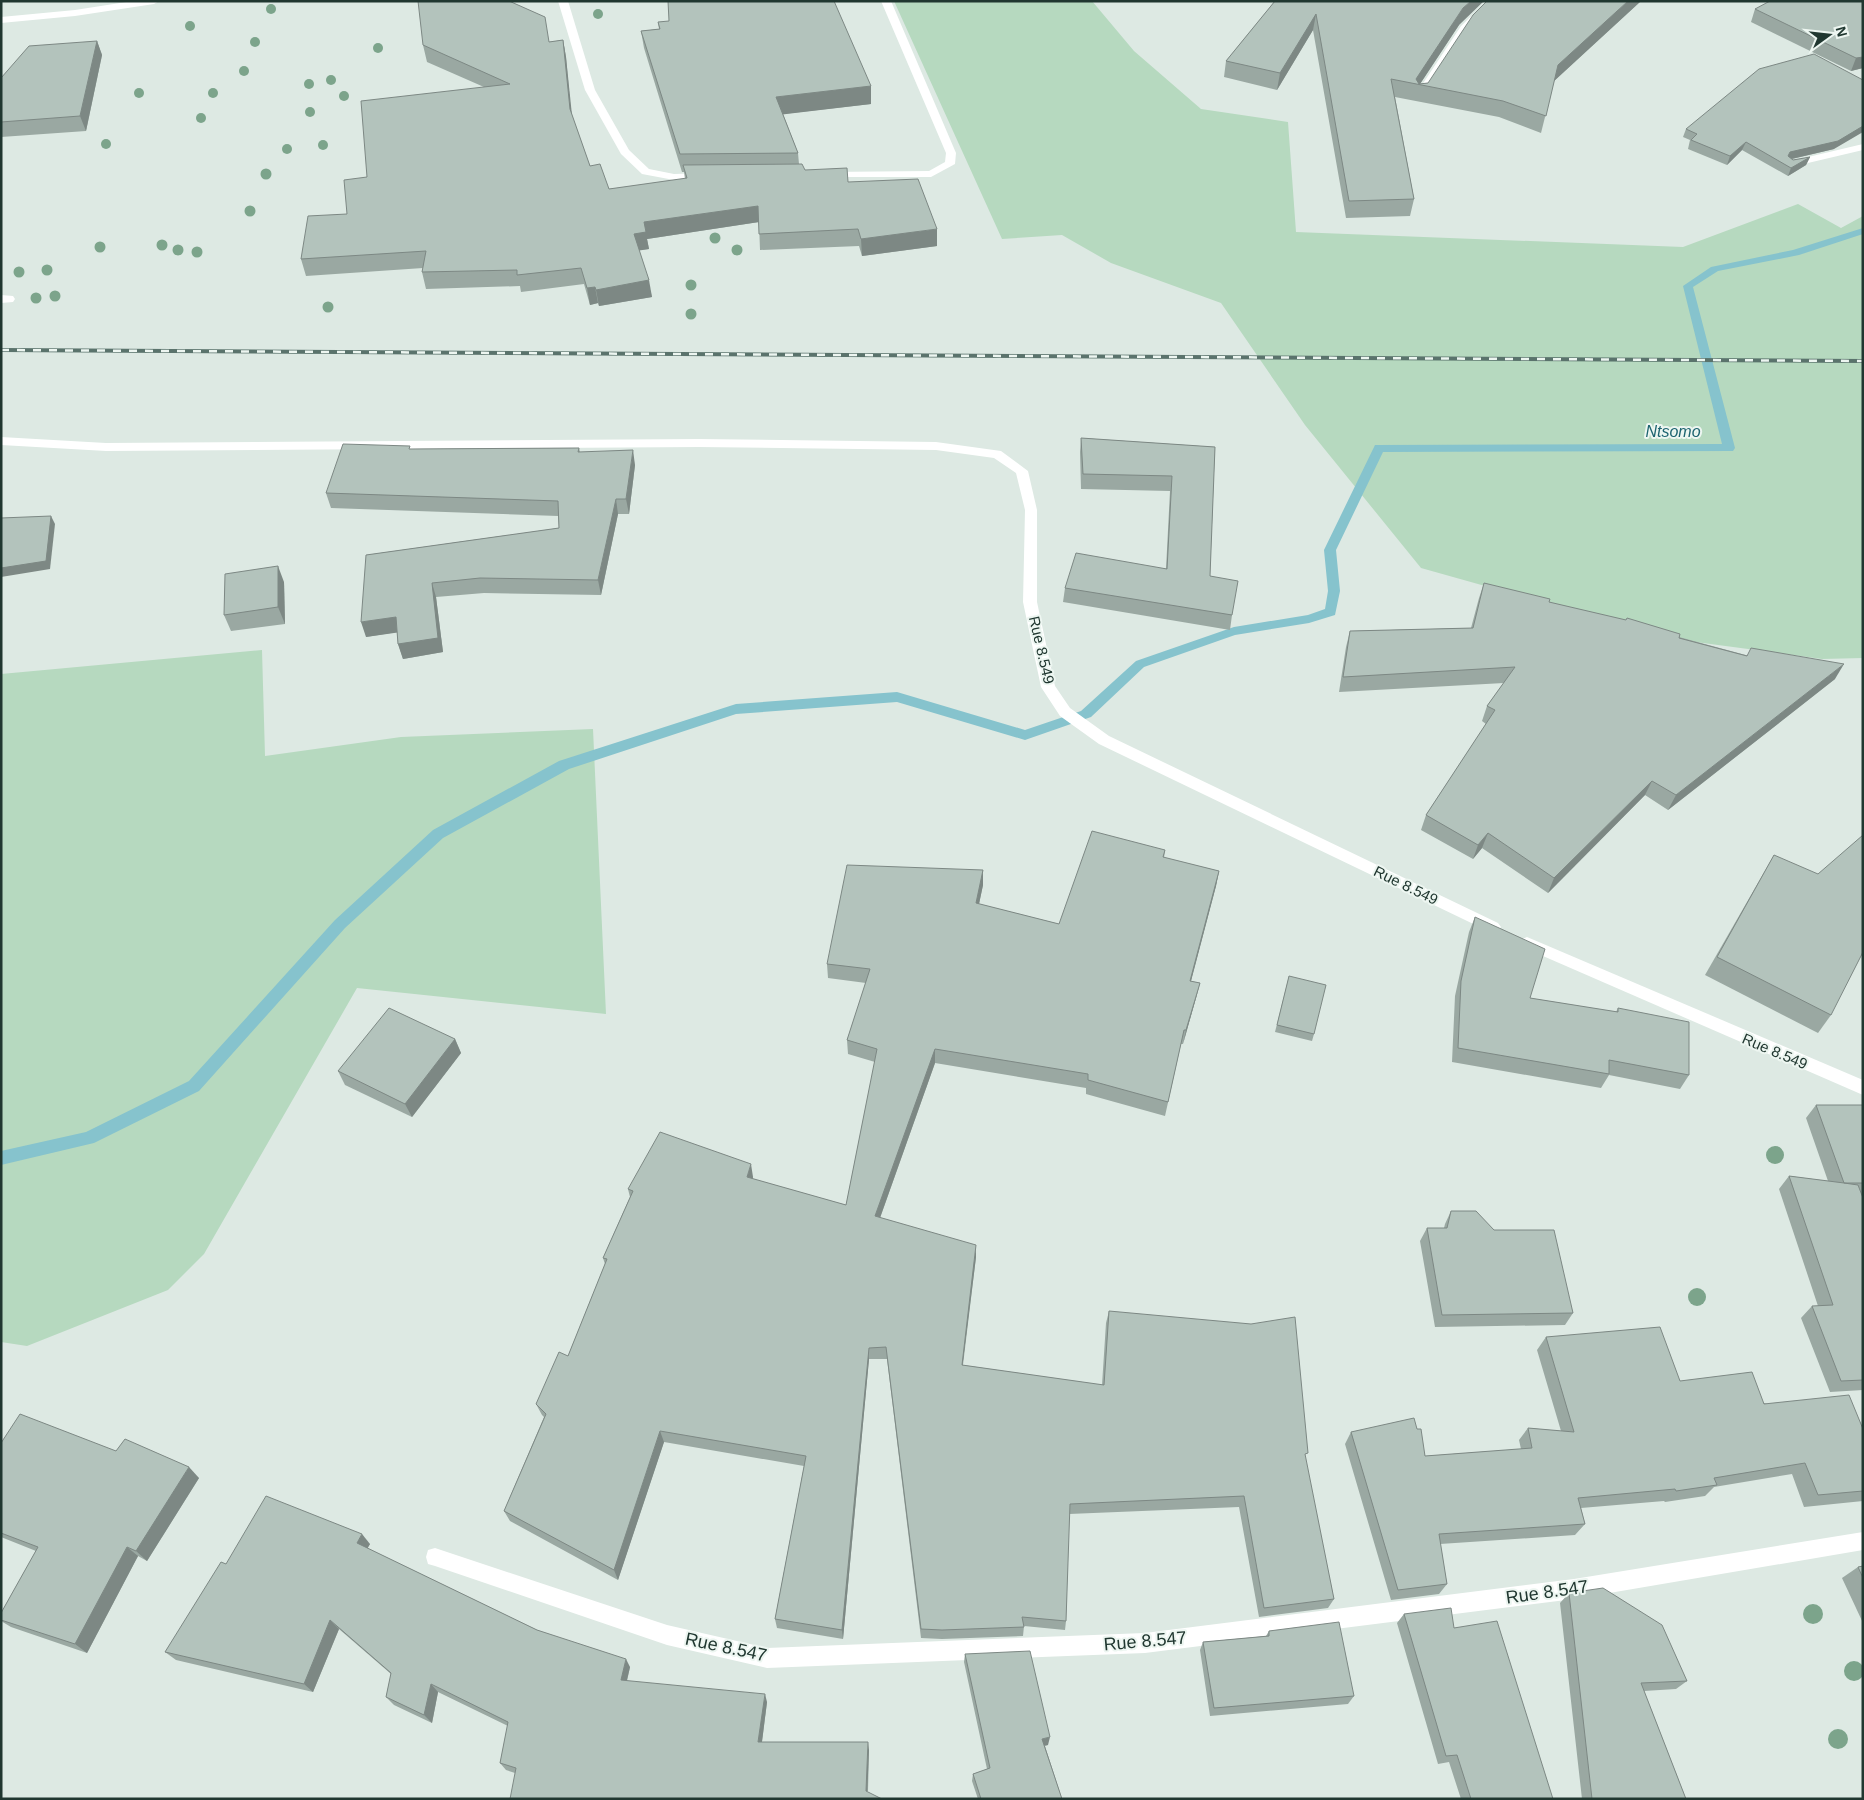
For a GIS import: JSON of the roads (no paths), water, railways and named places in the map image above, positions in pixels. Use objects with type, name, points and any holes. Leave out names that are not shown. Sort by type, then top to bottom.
[{"type":"street","points":[[1,20],[75,13],[154,1]]},
{"type":"street","points":[[563,1],[590,90],[625,152],[646,172],[674,177],[714,176]]},
{"type":"street","points":[[813,175],[931,174],[950,164],[951,153],[886,1]]},
{"type":"street","points":[[1419,96],[1464,28],[1493,1]]},
{"type":"street","points":[[1791,164],[1863,147]]},
{"type":"street","name":"Rue 8.549","points":[[1,441],[106,447],[699,442],[936,446],[997,454],[1022,471],[1031,510],[1030,602],[1048,687],[1065,712],[1104,740],[1512,936],[1863,1088]]},
{"type":"street","name":"Rue 8.547","points":[[435,1557],[667,1635],[766,1658],[1145,1643],[1574,1589],[1863,1541]]},
{"type":"waterway","name":"Ntsomo","points":[[1,1158],[89,1138],[194,1086],[340,924],[438,834],[564,765],[736,709],[897,697],[1025,735],[1086,714],[1140,664],[1234,631],[1309,619],[1331,612],[1334,591],[1330,550],[1379,448],[1729,448],[1688,286],[1715,269],[1795,253],[1863,231]]},
{"type":"railway","points":[[1,350],[1863,361]]}]
